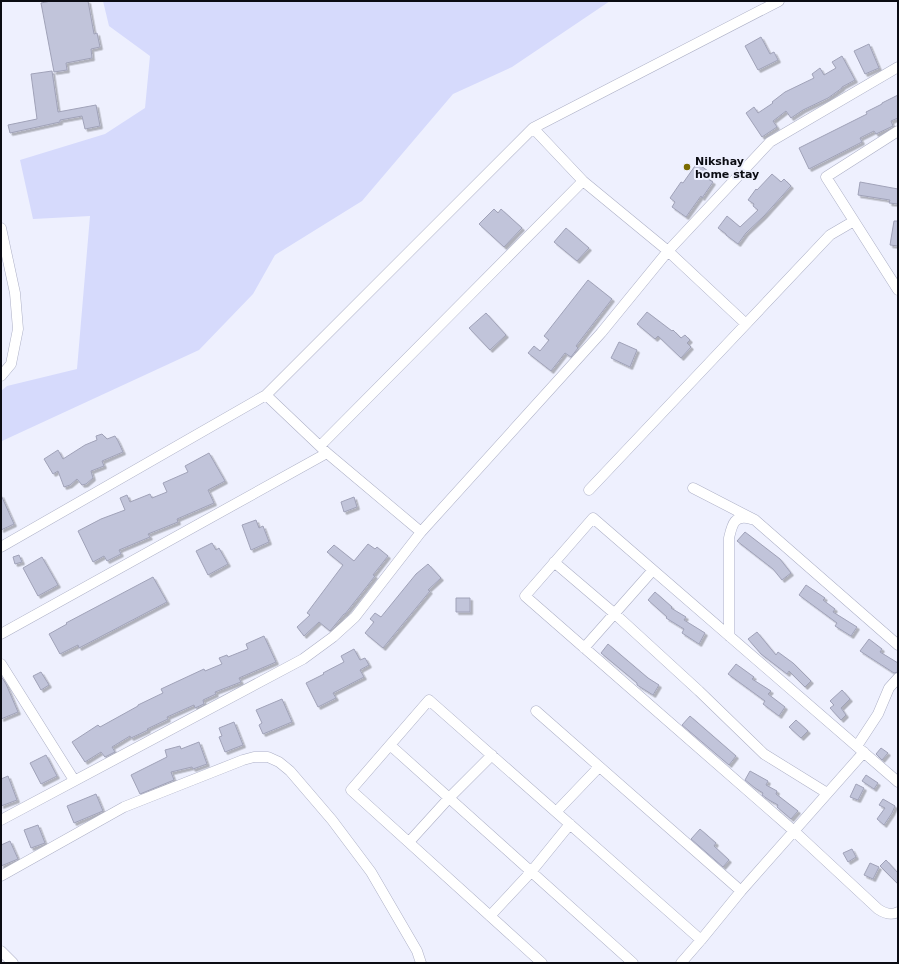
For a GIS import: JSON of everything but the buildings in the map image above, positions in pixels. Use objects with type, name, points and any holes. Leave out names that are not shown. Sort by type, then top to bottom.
[{"type":"street","points":[[1,547],[266,395],[533,128],[779,1]]},
{"type":"street","points":[[1,820],[303,659],[333,637],[355,617],[421,532],[601,333],[668,251],[770,142],[898,67]]},
{"type":"street","points":[[533,128],[583,181],[668,251],[746,324]]},
{"type":"street","points":[[898,131],[826,177],[898,290]]},
{"type":"street","points":[[1,634],[323,449],[583,181]]},
{"type":"street","points":[[589,490],[830,235],[854,222]]},
{"type":"street","points":[[1,228],[2,241],[15,293],[18,329],[11,364],[1,376]]},
{"type":"street","points":[[266,395],[323,449],[421,532]]},
{"type":"street","points":[[693,488],[755,520],[898,645]]},
{"type":"street","points":[[729,636],[729,538],[733,524],[738,519],[745,517],[755,520]]},
{"type":"street","points":[[898,782],[594,518],[525,596],[794,831],[882,912],[892,914],[898,912]]},
{"type":"street","points":[[554,562],[700,691],[764,754],[827,793]]},
{"type":"street","points":[[584,648],[653,570]]},
{"type":"street","points":[[1,664],[74,780]]},
{"type":"street","points":[[680,963],[827,793],[860,749],[878,714],[889,688],[898,678]]},
{"type":"street","points":[[542,963],[351,790],[429,700],[701,940]]},
{"type":"street","points":[[536,711],[741,891]]},
{"type":"street","points":[[390,745],[633,963]]},
{"type":"street","points":[[409,842],[449,798],[492,755]]},
{"type":"street","points":[[1,876],[124,807],[243,760],[254,757],[268,757],[279,762],[290,771],[332,820],[367,866],[410,938],[421,963]]},
{"type":"street","points":[[556,812],[600,767]]},
{"type":"street","points":[[490,916],[531,872],[570,824]]},
{"type":"street","points":[[1,951],[13,963]]},
{"type":"shaded area","points":[[103,1],[610,1],[512,67],[453,94],[362,201],[275,255],[253,294],[199,350],[2,441],[1,443],[1,391],[7,386],[77,369],[90,216],[33,219],[20,160],[105,134],[145,108],[150,56],[109,26]]},
{"type":"place","name":"Nikshay home stay","points":[[687,167]]}]
